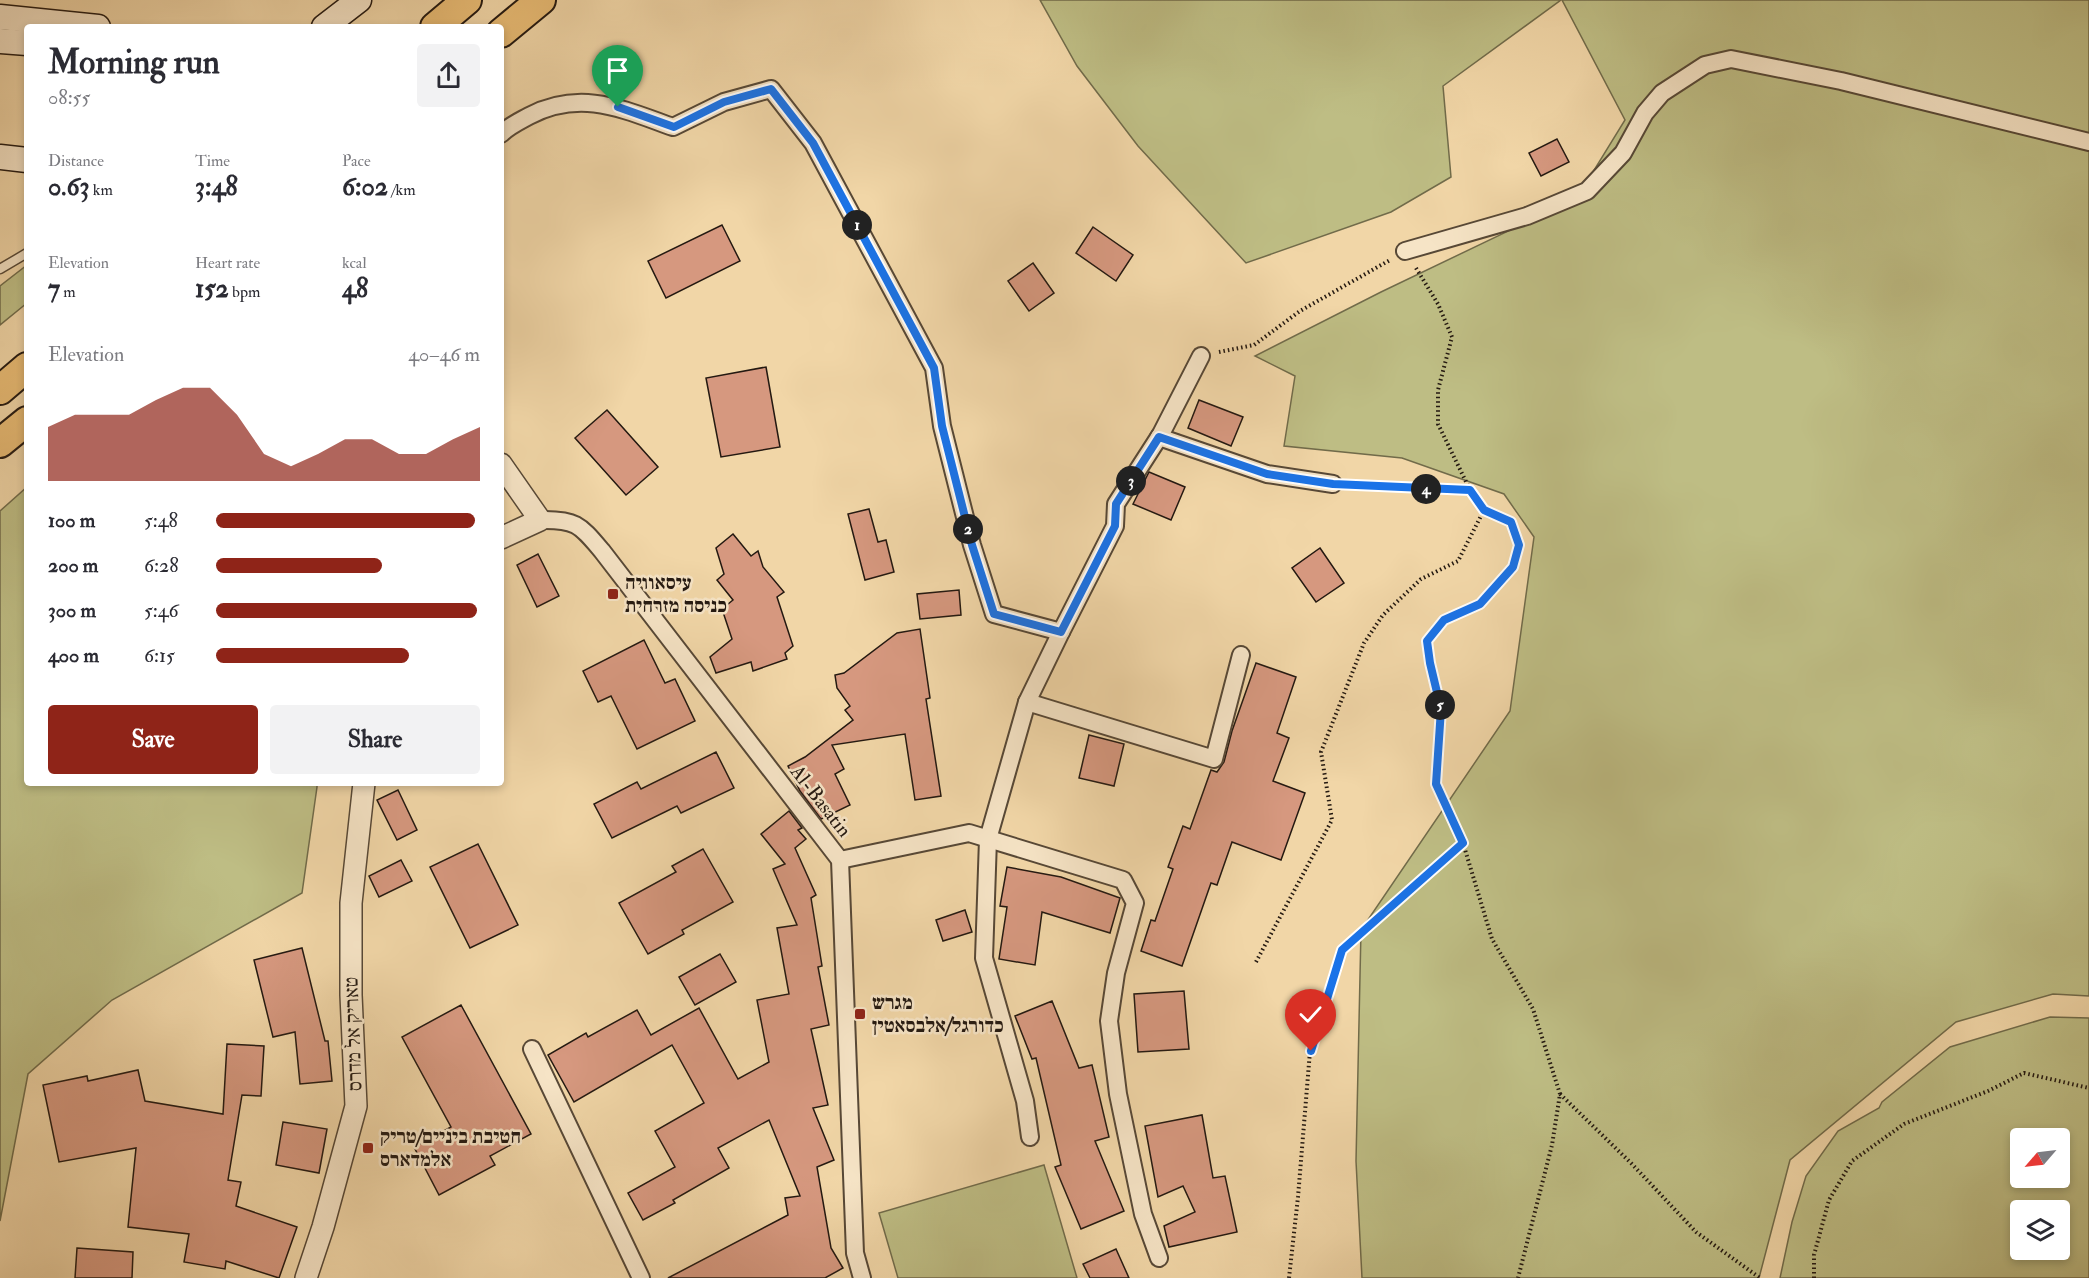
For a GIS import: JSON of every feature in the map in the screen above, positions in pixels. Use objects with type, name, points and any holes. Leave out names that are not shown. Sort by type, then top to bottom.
[{"type":"highway","points":[[439,24],[467,0]]},
{"type":"highway","points":[[504,31],[541,0]]},
{"type":"highway","points":[[0,390],[24,370]]},
{"type":"highway","points":[[0,444],[24,424]]},
{"type":"main road","points":[[328,24],[359,0]]},
{"type":"main road","points":[[0,17],[68,24]]},
{"type":"main road","points":[[0,40],[24,43]]},
{"type":"main road","points":[[0,157],[24,160]]},
{"type":"street","points":[[1405,251],[1527,216],[1587,191],[1623,153],[1645,113],[1662,93],[1705,65],[1731,59],[1841,81],[2089,142]]},
{"type":"street","points":[[504,131],[542,110],[579,101],[618,107],[674,127],[724,102],[771,89],[813,143],[934,368],[942,426],[972,545],[994,614],[1061,632]]},
{"type":"street","points":[[1030,1137],[1025,1101],[984,958],[988,839],[1027,702],[1115,526],[1116,504],[1159,437],[1201,356]]},
{"type":"street","points":[[1159,437],[1267,474],[1333,484]]},
{"type":"street","points":[[504,468],[540,520],[504,537]]},
{"type":"street","name":"Al-Basatin","points":[[540,520],[562,519],[580,526],[588,534],[840,860],[855,1253],[862,1278]]},
{"type":"street","points":[[1027,702],[1214,759],[1241,655]]},
{"type":"street","name":"טאריק אל מדרס","points":[[306,1278],[323,1227],[356,1106],[351,995],[351,903],[364,786]]},
{"type":"street","points":[[840,860],[969,833],[1123,880],[1135,903],[1116,974],[1109,1021],[1120,1105],[1143,1214],[1159,1258]]},
{"type":"street","points":[[532,1049],[641,1278]]},
{"type":"lane","points":[[0,269],[24,256]]},
{"type":"path","points":[[1201,356],[1254,345],[1300,311],[1405,251],[1438,304],[1452,337],[1438,390],[1438,424],[1470,490],[1484,510],[1511,522],[1519,545],[1513,567],[1480,604],[1444,620],[1427,641],[1441,709],[1436,784],[1463,843],[1492,939],[1533,1009],[1560,1094],[1552,1144],[1518,1278]]},
{"type":"path","points":[[1333,484],[1470,490]]},
{"type":"path","points":[[1256,962],[1332,820],[1321,752],[1364,643],[1383,615],[1421,579],[1458,561],[1484,510]]},
{"type":"path","points":[[1289,1278],[1311,1051],[1342,950],[1463,843]]},
{"type":"path","points":[[1814,1278],[1814,1256],[1829,1200],[1852,1161],[1904,1124],[1988,1091],[2025,1073],[2089,1089]]},
{"type":"path","points":[[1560,1094],[1696,1232],[1760,1278]]},
{"type":"shaded area","points":[[1040,0],[1561,0],[1443,86],[1451,177],[1391,212],[1246,263],[1138,146],[1077,66]]},
{"type":"shaded area","points":[[1562,0],[2089,0],[2089,996],[2053,994],[1956,1022],[1790,1160],[1759,1278],[1362,1278],[1356,1161],[1361,930],[1510,711],[1534,537],[1504,494],[1402,458],[1284,446],[1295,376],[1255,356],[1381,292],[1577,198],[1625,120]]},
{"type":"shaded area","points":[[24,267],[24,305],[0,325],[0,286]]},
{"type":"shaded area","points":[[24,490],[24,786],[317,787],[302,893],[112,1000],[28,1074],[0,1221],[0,511]]},
{"type":"shaded area","points":[[2050,1017],[2089,1018],[2089,1278],[1780,1278],[1792,1222],[1806,1176],[1838,1131],[1879,1108],[1882,1102],[1950,1047]]},
{"type":"shaded area","points":[[1044,1165],[1077,1278],[898,1278],[879,1213]]},
{"type":"building","points":[[1557,139],[1569,162],[1541,176],[1529,153]]},
{"type":"building","points":[[722,225],[740,261],[666,298],[648,261]]},
{"type":"building","points":[[1093,227],[1133,255],[1116,281],[1076,253]]},
{"type":"building","points":[[1033,263],[1054,293],[1029,311],[1008,281]]},
{"type":"building","points":[[766,367],[780,447],[721,457],[706,378]]},
{"type":"building","points":[[1199,400],[1243,417],[1231,446],[1188,428]]},
{"type":"building","points":[[607,410],[658,467],[626,495],[575,438]]},
{"type":"building","points":[[1149,472],[1185,487],[1171,520],[1133,504]]},
{"type":"building","points":[[869,509],[878,542],[886,540],[894,572],[865,580],[848,514]]},
{"type":"building","points":[[733,534],[751,556],[758,551],[763,567],[784,592],[777,597],[793,646],[785,653],[787,659],[753,671],[751,662],[716,673],[710,657],[732,639],[722,609],[733,600],[717,580],[724,574],[716,548]]},
{"type":"building","points":[[1320,548],[1344,583],[1316,602],[1292,568]]},
{"type":"building","points":[[538,554],[559,596],[537,607],[517,565]]},
{"type":"building","points":[[959,590],[961,615],[920,619],[917,594]]},
{"type":"building","points":[[920,629],[930,698],[926,699],[941,796],[915,800],[905,734],[832,745],[844,769],[835,774],[850,805],[821,819],[800,791],[788,766],[805,757],[853,720],[845,710],[850,706],[837,688],[835,675],[844,673],[897,633]]},
{"type":"building","points":[[644,640],[665,683],[675,679],[695,721],[637,749],[611,696],[598,702],[583,671]]},
{"type":"building","points":[[1256,663],[1296,677],[1277,733],[1289,738],[1273,781],[1305,793],[1281,860],[1232,842],[1217,885],[1211,883],[1182,966],[1141,951],[1151,920],[1155,921],[1173,869],[1168,867],[1183,826],[1190,829],[1211,770],[1217,772],[1224,762],[1232,731]]},
{"type":"building","points":[[1089,735],[1124,744],[1114,786],[1079,778]]},
{"type":"building","points":[[716,752],[734,788],[681,813],[677,806],[612,838],[594,804],[637,782],[641,789]]},
{"type":"building","points":[[398,790],[417,830],[397,840],[377,800]]},
{"type":"building","points":[[789,811],[802,828],[798,830],[806,839],[795,848],[816,895],[811,898],[822,966],[818,967],[829,1025],[811,1029],[828,1105],[813,1108],[834,1160],[817,1167],[831,1248],[843,1268],[825,1278],[668,1278],[788,1215],[785,1198],[800,1196],[769,1120],[718,1148],[729,1168],[673,1200],[675,1203],[643,1220],[628,1193],[675,1167],[655,1131],[704,1103],[672,1045],[574,1102],[548,1055],[586,1033],[588,1037],[637,1010],[651,1035],[699,1008],[738,1079],[769,1062],[757,1000],[789,994],[777,928],[797,925],[773,869],[785,864],[761,834]]},
{"type":"building","points":[[478,844],[518,925],[470,948],[430,867]]},
{"type":"building","points":[[703,849],[733,902],[682,930],[684,934],[648,954],[619,903],[676,872],[672,866]]},
{"type":"building","points":[[401,860],[412,881],[379,897],[369,876]]},
{"type":"building","points":[[1007,867],[1061,877],[1120,898],[1110,933],[1042,912],[1035,965],[999,959],[1007,907],[1000,906]]},
{"type":"building","points":[[965,910],[972,932],[943,941],[936,920]]},
{"type":"building","points":[[302,948],[325,1041],[328,1041],[332,1081],[300,1084],[295,1032],[273,1037],[254,960]]},
{"type":"building","points":[[720,954],[736,982],[695,1005],[679,977]]},
{"type":"building","points":[[1184,991],[1189,1049],[1138,1052],[1134,994]]},
{"type":"building","points":[[1052,1001],[1079,1068],[1092,1065],[1109,1137],[1095,1141],[1124,1211],[1081,1229],[1055,1167],[1061,1165],[1036,1058],[1032,1059],[1015,1016]]},
{"type":"building","points":[[461,1005],[531,1134],[490,1156],[495,1165],[439,1195],[414,1147],[451,1127],[402,1037]]},
{"type":"building","points":[[227,1044],[264,1046],[261,1096],[242,1095],[228,1180],[241,1182],[236,1206],[297,1227],[279,1278],[226,1261],[225,1269],[184,1262],[189,1234],[128,1227],[136,1148],[59,1162],[43,1085],[87,1076],[88,1081],[138,1070],[145,1101],[223,1114]]},
{"type":"building","points":[[1202,1115],[1213,1178],[1225,1176],[1237,1232],[1169,1247],[1164,1226],[1195,1212],[1183,1186],[1158,1197],[1145,1126]]},
{"type":"building","points":[[283,1122],[327,1129],[319,1173],[276,1165]]},
{"type":"building","points":[[77,1248],[133,1252],[132,1278],[75,1278]]},
{"type":"building","points":[[1116,1249],[1129,1278],[1090,1278],[1083,1264]]},
{"type":"place","name":"עיסאוויה כניסה מזרחית","points":[[613,594]]},
{"type":"place","name":"מגרש כדורגל/אלבסאטין","points":[[860,1014]]},
{"type":"place","name":"חטיבת ביניים/טריק אלמדארס","points":[[368,1148]]},
{"type":"route","points":[[618,107],[674,127],[724,102],[771,89],[813,143],[934,368],[942,426],[972,545],[994,614],[1061,632],[1115,526],[1116,504],[1159,437],[1267,474],[1333,484],[1470,490],[1484,510],[1511,522],[1519,545],[1513,567],[1480,604],[1444,620],[1427,641],[1441,709],[1436,784],[1463,843],[1342,950],[1311,1051]]}]
